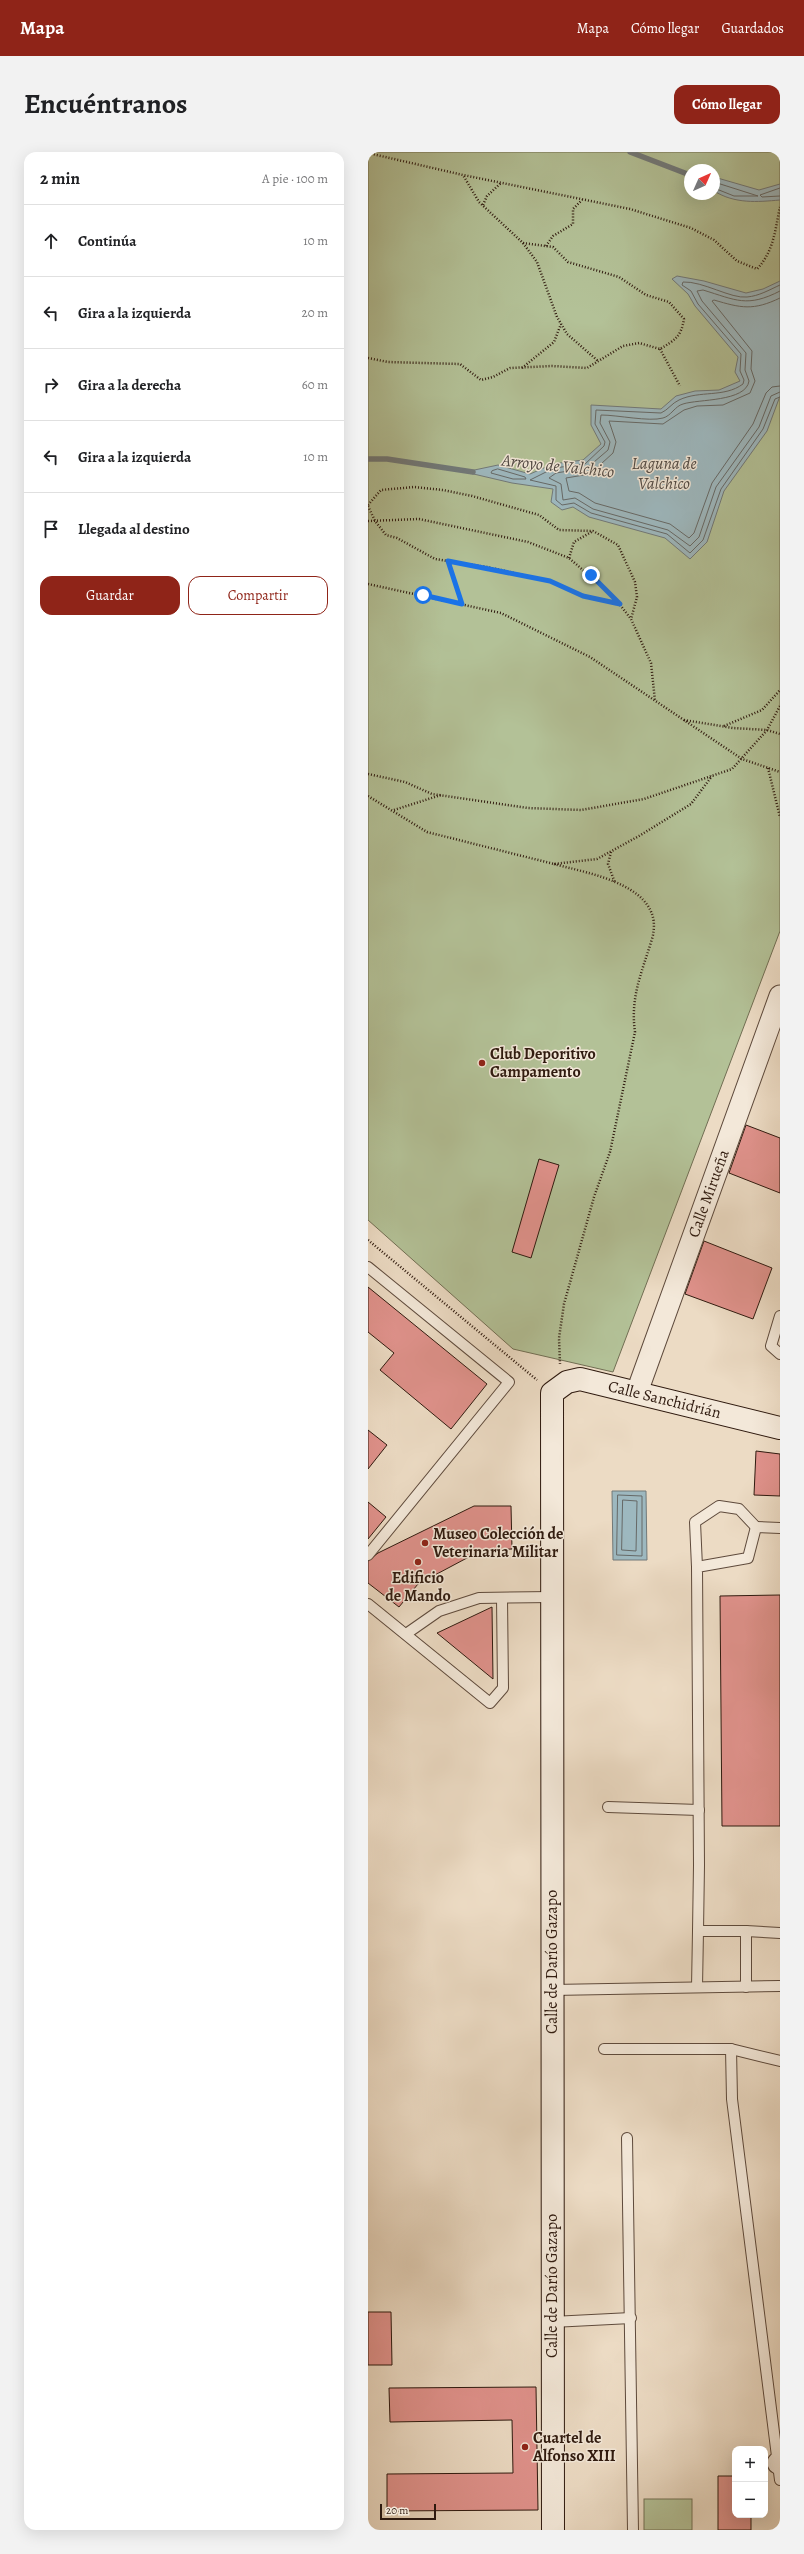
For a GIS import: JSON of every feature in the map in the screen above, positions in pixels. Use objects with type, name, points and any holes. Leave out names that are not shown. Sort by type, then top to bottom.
[{"type":"street","name":"Calle Mirueña","points":[[637,1392],[780,996]]},
{"type":"street","name":"Calle Sanchidrián","points":[[552,1393],[567,1382],[580,1379],[780,1428]]},
{"type":"street","name":"Calle de Darío Gazapo","points":[[552,1393],[553,2530]]},
{"type":"lane","points":[[368,1267],[509,1382],[368,1555]]},
{"type":"lane","points":[[780,1316],[772,1346],[780,1354]]},
{"type":"lane","points":[[697,1988],[699,1810],[697,1568],[695,1522],[719,1506],[740,1509],[756,1528],[780,1528]]},
{"type":"lane","points":[[697,1568],[748,1558],[756,1528]]},
{"type":"lane","points":[[406,1634],[439,1611],[479,1598],[552,1597]]},
{"type":"lane","points":[[368,1604],[490,1703],[503,1688],[502,1598]]},
{"type":"lane","points":[[608,1807],[699,1810]]},
{"type":"lane","points":[[698,1930],[780,1932]]},
{"type":"lane","points":[[746,1932],[746,1987]]},
{"type":"lane","points":[[552,1990],[780,1986]]},
{"type":"lane","points":[[604,2049],[731,2049],[780,2061]]},
{"type":"lane","points":[[731,2049],[732,2099],[779,2469]]},
{"type":"lane","points":[[627,2138],[631,2318],[633,2530]]},
{"type":"lane","points":[[552,2322],[631,2318]]},
{"type":"path","points":[[368,153],[463,176],[630,209],[691,228],[714,240],[738,262],[757,269],[764,262],[773,242],[780,207]]},
{"type":"path","points":[[463,176],[483,205],[523,243],[537,262],[561,323],[567,334],[599,361]]},
{"type":"path","points":[[483,205],[487,196],[501,183]]},
{"type":"path","points":[[546,246],[553,236],[573,224],[573,208],[583,200]]},
{"type":"path","points":[[368,358],[388,362],[460,364],[481,380],[493,377],[510,368],[552,366],[587,368],[623,346],[638,343],[660,349],[672,342],[682,332],[684,319],[669,302],[646,295],[619,277],[568,262],[553,247],[523,243]]},
{"type":"path","points":[[522,368],[554,342],[561,323]]},
{"type":"path","points":[[660,349],[680,386]]},
{"type":"path","points":[[620,604],[583,596],[550,581],[435,559],[397,538],[386,535],[375,521],[368,506],[381,490],[421,487],[472,496],[539,515],[559,530],[593,531],[618,545],[635,582],[637,597],[631,619]]},
{"type":"path","points":[[368,521],[418,519],[484,531],[528,542],[568,558],[591,575],[620,604],[631,619],[651,663],[655,702]]},
{"type":"path","points":[[568,558],[574,542],[593,531]]},
{"type":"path","points":[[448,561],[462,604]]},
{"type":"path","points":[[368,584],[501,613],[590,657],[742,759],[780,772]]},
{"type":"path","points":[[724,726],[762,710],[780,690]]},
{"type":"path","points":[[368,774],[405,782],[441,795],[528,808],[581,810],[644,799],[732,769],[767,730],[780,706]]},
{"type":"path","points":[[682,720],[767,730],[780,734]]},
{"type":"path","points":[[768,767],[780,817]]},
{"type":"path","points":[[368,796],[427,832],[554,864],[597,859],[611,852],[691,804],[712,776]]},
{"type":"path","points":[[393,810],[441,795]]},
{"type":"path","points":[[611,852],[608,864],[616,884]]},
{"type":"path","points":[[368,1240],[552,1393]]},
{"type":"green space","points":[[368,152],[780,152],[780,931],[613,1372],[513,1349],[368,1220]]},
{"type":"green space","points":[[644,2499],[692,2499],[692,2530],[644,2530]]},
{"type":"water","points":[[720,179],[759,190],[780,184],[780,200],[746,201],[720,194]]},
{"type":"water","name":"Laguna de Valchico","points":[[677,276],[704,281],[746,293],[763,289],[780,281],[780,396],[767,431],[724,491],[707,542],[690,559],[665,538],[589,517],[573,507],[562,510],[551,502],[553,489],[512,483],[465,472],[498,465],[530,474],[553,464],[583,460],[601,444],[591,425],[591,405],[661,409],[676,396],[695,391],[719,390],[740,381],[735,372],[738,357],[695,306],[688,294],[672,279]]},
{"type":"water","points":[[612,1491],[646,1491],[647,1560],[613,1560]]},
{"type":"building","points":[[746,1125],[780,1138],[780,1193],[729,1173]]},
{"type":"building","points":[[539,1159],[559,1165],[531,1258],[512,1252]]},
{"type":"building","points":[[704,1241],[772,1268],[753,1319],[685,1294]]},
{"type":"building","points":[[368,1287],[487,1384],[451,1429],[380,1370],[394,1353],[368,1332]]},
{"type":"building","points":[[368,1430],[387,1445],[368,1469]]},
{"type":"building","points":[[756,1451],[780,1454],[780,1496],[754,1495]]},
{"type":"building","points":[[368,1502],[386,1517],[368,1539]]},
{"type":"building","name":"Edificio de Mando","points":[[474,1506],[511,1506],[512,1549],[482,1550],[418,1584],[399,1607],[368,1583],[368,1561],[378,1553]]},
{"type":"building","points":[[780,1595],[780,1826],[722,1826],[720,1596]]},
{"type":"building","points":[[492,1607],[493,1679],[437,1633]]},
{"type":"building","points":[[368,2312],[391,2312],[392,2365],[368,2365]]},
{"type":"building","name":"Cuartel de Alfonso XIII","points":[[536,2387],[538,2510],[387,2511],[387,2474],[513,2473],[512,2420],[390,2422],[389,2388]]},
{"type":"building","points":[[718,2476],[732,2476],[732,2518],[751,2518],[751,2530],[718,2530]]},
{"type":"waterway","points":[[630,152],[684,173]]},
{"type":"waterway","name":"Arroyo de Valchico","points":[[368,459],[387,459],[473,472]]},
{"type":"place","name":"Club Deporitivo Campamento","points":[[482,1063]]},
{"type":"place","name":"Museo Colección de Veterinaria Militar","points":[[425,1543]]},
{"type":"place","name":"Edificio de Mando","points":[[418,1562]]},
{"type":"place","name":"Cuartel de Alfonso XIII","points":[[525,2447]]},
{"type":"route","points":[[423,595],[462,604],[448,561],[487,567],[550,581],[583,596],[620,604],[591,575]]}]
